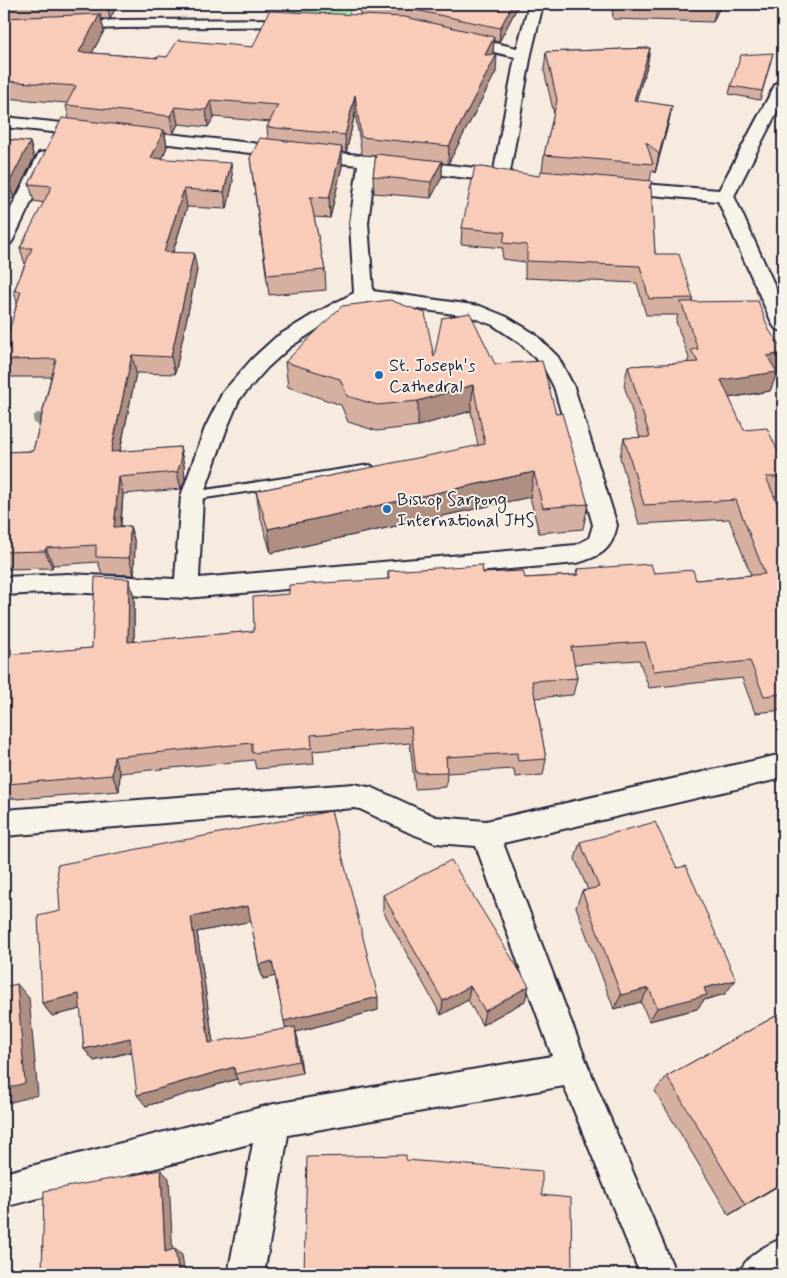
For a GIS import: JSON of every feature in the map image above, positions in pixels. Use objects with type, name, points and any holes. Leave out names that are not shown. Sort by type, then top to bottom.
[{"type":"street","points":[[501,177],[523,54],[536,4]]},
{"type":"street","points":[[4,29],[272,17],[309,24]]},
{"type":"street","points":[[442,36],[523,54]]},
{"type":"street","points":[[725,196],[783,85]]},
{"type":"street","points":[[4,122],[521,178]]},
{"type":"street","points":[[4,240],[60,128]]},
{"type":"street","points":[[364,296],[359,224],[366,161]]},
{"type":"street","points":[[598,185],[725,196]]},
{"type":"street","points":[[725,196],[783,325]]},
{"type":"street","points":[[4,586],[67,583],[186,589],[577,554],[593,548],[603,538],[605,525],[564,387],[551,362],[528,339],[500,321],[473,310],[364,296],[321,318],[283,342],[260,363],[230,397],[216,428],[192,496],[186,589]]},
{"type":"street","points":[[4,823],[354,796],[363,797],[436,830],[486,834],[783,766]]},
{"type":"street","points":[[486,834],[573,1068],[658,1274]]},
{"type":"street","points":[[4,1190],[274,1121],[573,1068]]},
{"type":"street","points":[[246,1274],[274,1121]]},
{"type":"street","points":[[757,1274],[783,1256]]},
{"type":"lane","points":[[192,496],[382,467]]},
{"type":"green space","points":[[282,4],[352,4],[349,15],[328,19],[292,11],[282,7]]},
{"type":"building","points":[[4,4],[57,4],[4,6]]},
{"type":"building","points":[[360,4],[513,4],[500,28],[406,8],[360,6]]},
{"type":"building","points":[[616,4],[718,4],[716,7]]},
{"type":"building","points":[[269,11],[405,17],[494,37],[485,55],[497,54],[449,146],[361,137],[355,95],[345,135],[267,127],[278,105],[211,100],[206,110],[175,107],[170,116],[66,105],[76,86],[4,81],[4,18],[100,14],[79,52],[158,58],[159,56],[167,57],[178,40],[253,47]]},
{"type":"building","points":[[650,48],[634,100],[672,106],[659,154],[646,142],[653,164],[544,155],[557,100],[546,52]]},
{"type":"building","points":[[773,53],[762,91],[731,86],[741,55]]},
{"type":"building","points":[[62,118],[164,130],[151,158],[231,163],[224,192],[184,189],[164,252],[194,253],[171,357],[132,355],[111,452],[180,447],[181,462],[177,472],[119,477],[114,527],[130,526],[129,558],[96,557],[96,545],[46,548],[45,551],[4,552],[4,452],[33,451],[56,359],[4,360],[4,347],[21,291],[14,291],[32,248],[20,248],[52,186],[29,184]]},
{"type":"building","points":[[260,138],[342,147],[329,198],[310,197],[325,270],[267,275],[250,158]]},
{"type":"building","points":[[4,139],[30,142],[9,183],[4,182]]},
{"type":"building","points":[[376,154],[442,161],[431,182],[373,176]]},
{"type":"building","points":[[475,166],[539,176],[541,171],[652,181],[649,188],[651,188],[655,254],[679,254],[693,298],[649,299],[640,266],[527,261],[527,245],[503,243],[505,232],[462,228]]},
{"type":"building","points":[[390,300],[425,313],[434,357],[442,318],[470,313],[495,364],[542,361],[556,414],[562,413],[588,504],[543,508],[534,472],[268,529],[256,491],[485,444],[473,385],[418,401],[377,405],[347,396],[340,379],[285,362],[342,306]]},
{"type":"building","points":[[758,301],[769,330],[783,350],[783,353],[767,356],[777,372],[721,380],[744,430],[767,428],[783,462],[783,477],[766,477],[783,517],[783,694],[764,696],[750,661],[654,671],[645,642],[571,647],[577,678],[532,681],[546,759],[518,761],[517,753],[446,757],[447,772],[416,773],[411,727],[311,735],[312,748],[252,753],[252,743],[114,757],[112,775],[8,784],[8,782],[4,782],[4,655],[92,648],[95,577],[129,579],[128,642],[254,631],[253,597],[289,594],[289,585],[389,579],[388,571],[482,565],[483,573],[523,571],[525,578],[579,575],[577,569],[651,564],[654,573],[693,570],[696,580],[765,574],[736,500],[644,505],[624,438],[650,437],[628,366],[698,362],[691,350],[698,349],[681,302]]},
{"type":"building","points":[[331,811],[378,997],[284,1021],[272,961],[259,965],[248,906],[191,917],[209,1043],[295,1027],[299,1061],[235,1074],[234,1067],[137,1095],[130,1038],[84,1049],[79,994],[42,1003],[38,916],[60,911],[57,865]]},
{"type":"building","points":[[655,822],[677,868],[686,866],[736,980],[704,988],[707,995],[657,1008],[649,988],[621,995],[582,891],[599,887],[580,842]]},
{"type":"building","points":[[451,860],[529,986],[485,1011],[470,986],[443,1001],[383,895]]},
{"type":"building","points":[[17,984],[25,1083],[4,1089],[4,987]]},
{"type":"building","points":[[783,1012],[783,1182],[745,1205],[667,1076]]},
{"type":"building","points":[[406,1155],[406,1160],[542,1171],[542,1195],[571,1198],[572,1274],[304,1274],[307,1157]]},
{"type":"building","points":[[161,1170],[165,1252],[175,1249],[179,1274],[42,1274],[44,1191]]},
{"type":"place","name":"St. Joseph's Cathedral","points":[[379,375]]},
{"type":"place","name":"Bishop Sarpong International JHS","points":[[387,509]]}]
